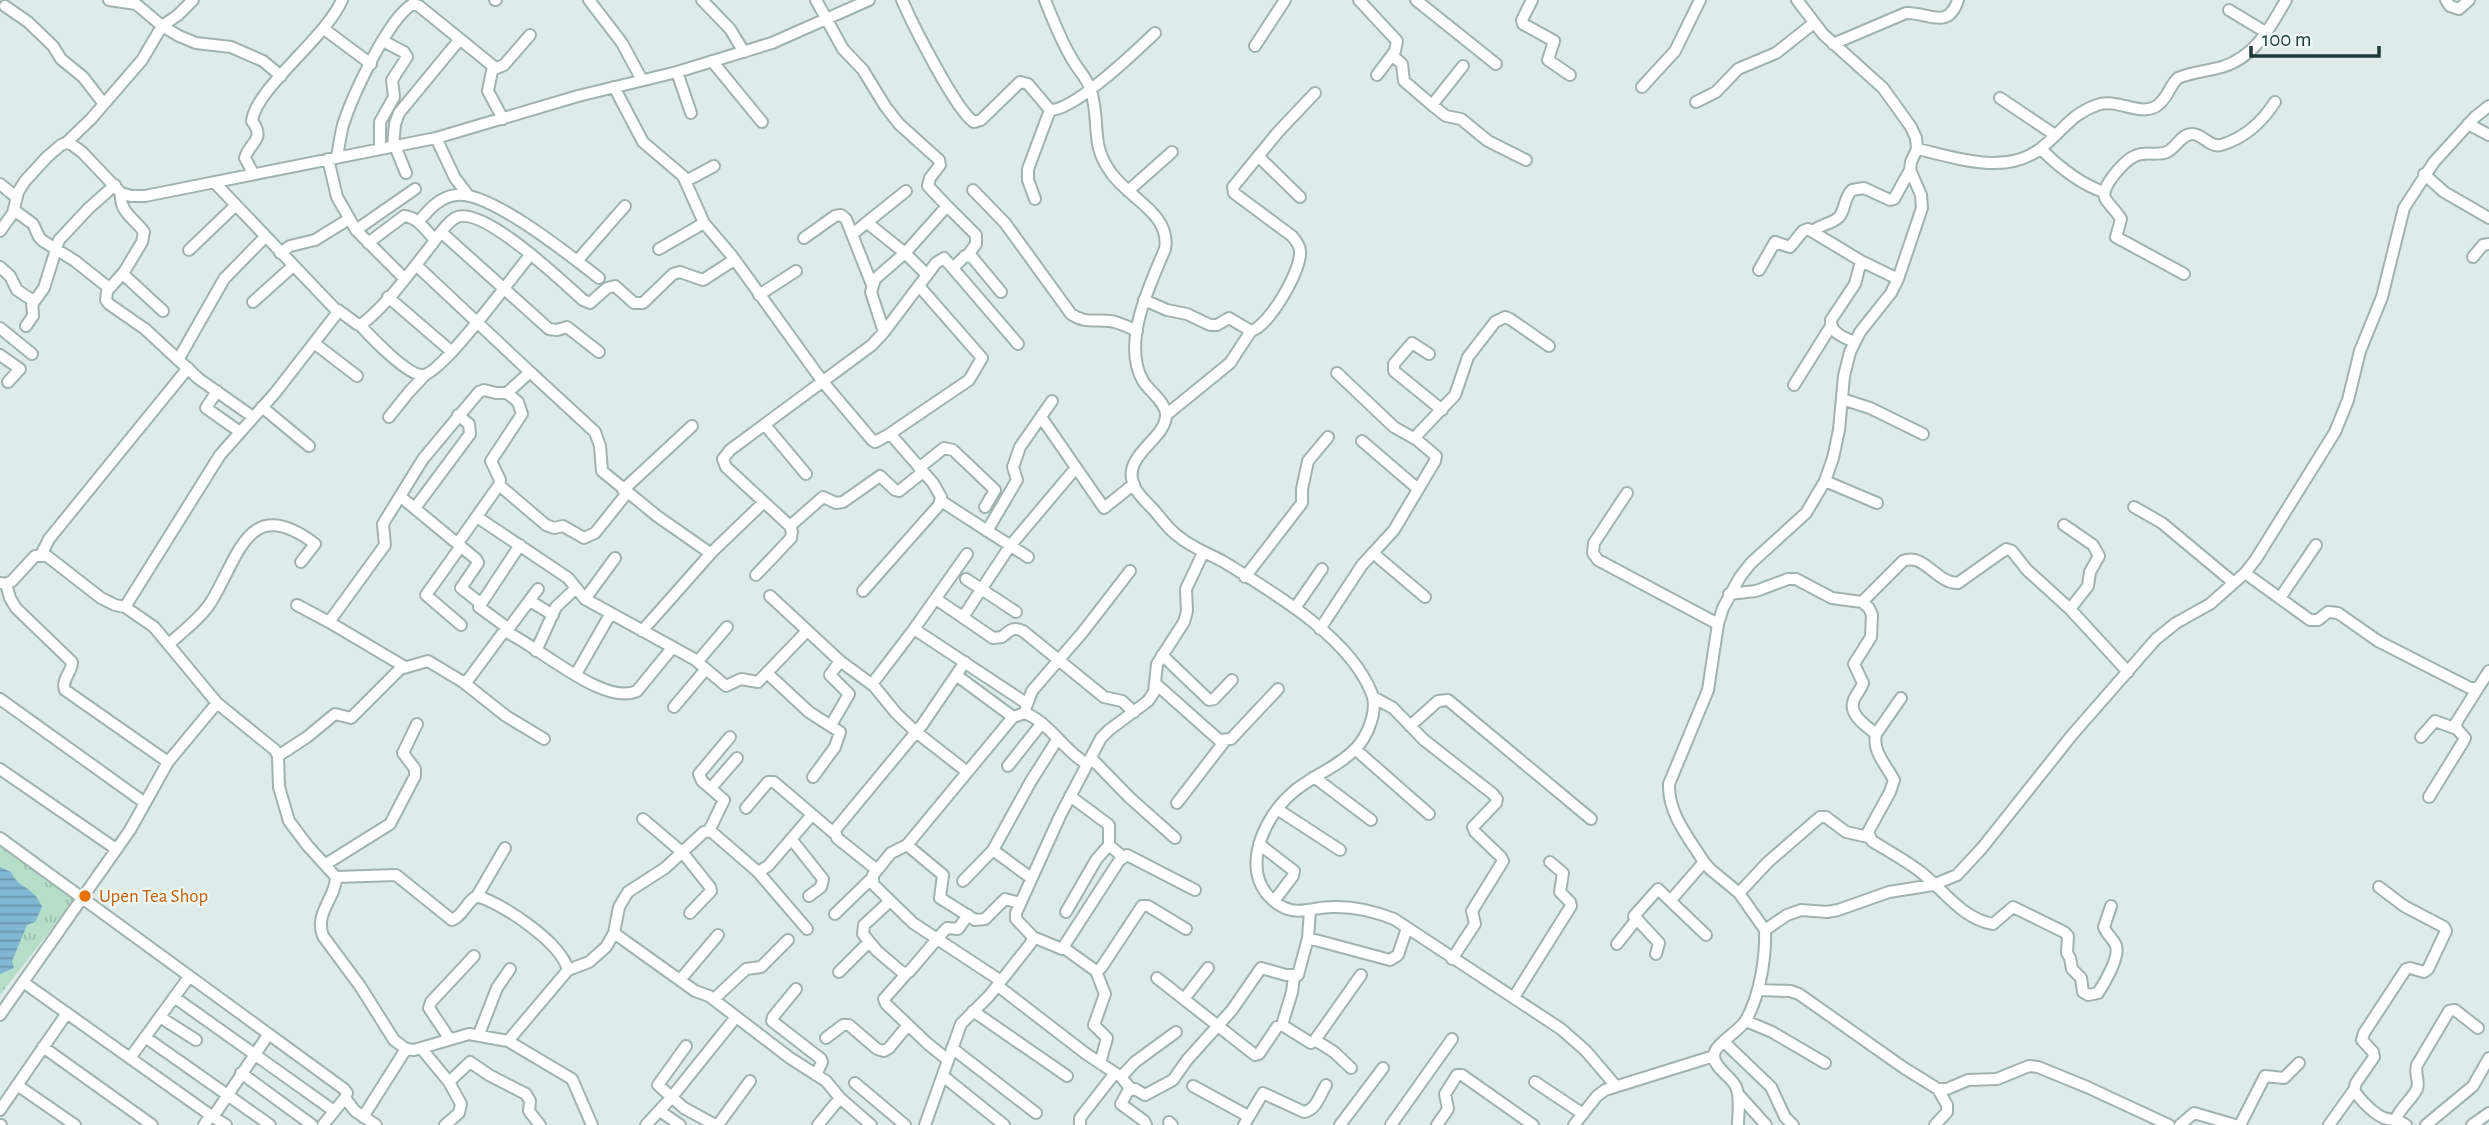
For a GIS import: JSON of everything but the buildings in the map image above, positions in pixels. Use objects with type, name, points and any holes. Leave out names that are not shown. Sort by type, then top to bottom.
[{"type":"street","points":[[109,0],[136,4],[162,26],[196,43],[232,47],[263,61],[281,76]]},
{"type":"street","points":[[0,231],[14,210],[16,197],[37,166],[66,143],[104,104],[149,50],[162,26],[193,0]]},
{"type":"street","points":[[253,173],[245,158],[259,135],[259,129],[252,121],[253,116],[267,93],[335,15],[342,0]]},
{"type":"street","points":[[589,0],[622,43],[642,80]]},
{"type":"street","points":[[702,0],[730,29],[744,52]]},
{"type":"street","points":[[816,0],[843,49],[863,70],[885,106],[899,124],[940,162],[928,186],[976,235],[976,244],[968,256],[954,267]]},
{"type":"street","points":[[66,143],[77,147],[118,189],[138,196],[436,138],[744,52],[772,43],[869,0]]},
{"type":"street","points":[[902,0],[938,70],[971,121],[981,120],[1020,82],[1028,84],[1050,110]]},
{"type":"street","points":[[1045,0],[1071,58],[1091,89],[1100,157],[1113,176],[1155,216],[1164,227],[1167,237],[1165,249],[1144,300],[1137,331],[1136,359],[1143,381],[1164,408],[1166,415],[1163,426],[1135,461],[1131,471],[1134,484],[1141,496],[1176,535],[1295,608],[1320,629],[1339,646],[1363,676],[1373,697],[1371,722],[1364,739],[1355,749],[1295,790],[1278,809],[1259,844],[1255,867],[1259,880],[1274,901],[1291,911],[1329,907],[1364,910],[1394,919],[1561,1028],[1586,1051],[1615,1085]]},
{"type":"street","points":[[1255,46],[1285,0]]},
{"type":"street","points":[[1359,0],[1397,41],[1392,55],[1377,75]]},
{"type":"street","points":[[1416,0],[1496,64]]},
{"type":"street","points":[[1532,0],[1522,20],[1523,24],[1554,41],[1548,60],[1570,75]]},
{"type":"street","points":[[1642,87],[1675,51],[1700,0]]},
{"type":"street","points":[[1797,0],[1833,44],[1883,88],[1910,127],[1916,138],[1917,149],[1895,199],[1891,200],[1864,188],[1852,190],[1844,200],[1843,209],[1837,219],[1819,225],[1813,231]]},
{"type":"street","points":[[1833,44],[1906,13],[1932,18],[1945,17],[1956,9],[1958,0]]},
{"type":"street","points":[[1917,149],[1996,164],[2018,160],[2041,149],[2074,115],[2104,102],[2143,110],[2152,109],[2164,99],[2172,83],[2178,78],[2239,60],[2261,41],[2286,0]]},
{"type":"street","points":[[2446,0],[2450,6],[2459,9],[2469,0]]},
{"type":"street","points":[[404,278],[368,243],[349,219],[337,197],[332,158],[348,112],[371,64],[409,2],[419,6],[491,63],[494,69],[488,91],[503,119]]},
{"type":"street","points":[[6,5],[53,46],[64,63],[83,77],[104,104]]},
{"type":"street","points":[[2229,9],[2267,33]]},
{"type":"street","points":[[1696,102],[1716,92],[1738,69],[1776,54],[1814,23]]},
{"type":"street","points":[[324,29],[371,64]]},
{"type":"street","points":[[1050,110],[1060,108],[1091,89],[1155,33]]},
{"type":"street","points":[[494,69],[503,65],[530,35]]},
{"type":"street","points":[[406,173],[394,146],[395,124],[399,113],[460,39]]},
{"type":"street","points":[[380,148],[380,122],[394,97],[390,85],[408,57],[383,41]]},
{"type":"street","points":[[1392,55],[1402,64],[1404,80],[1446,116],[1461,118],[1488,141],[1526,160]]},
{"type":"street","points":[[712,61],[762,122]]},
{"type":"street","points":[[1432,105],[1463,66]]},
{"type":"street","points":[[677,72],[691,113]]},
{"type":"street","points":[[614,87],[643,142],[677,169],[686,181],[704,223],[823,382],[872,440],[879,441],[969,380],[982,358],[919,286]]},
{"type":"street","points":[[1166,415],[1230,363],[1251,331],[1256,329],[1286,291],[1300,251],[1292,236],[1234,193],[1233,187],[1315,93]]},
{"type":"street","points":[[2000,98],[2055,135]]},
{"type":"street","points":[[2184,274],[2116,237],[2121,219],[2104,192],[2111,178],[2134,156],[2167,152],[2188,135],[2194,134],[2218,146],[2236,139],[2259,123],[2275,102]]},
{"type":"street","points":[[1765,929],[1787,915],[1801,910],[1838,910],[1889,892],[1933,885],[1957,875],[2156,639],[2176,623],[2210,604],[2245,573],[2335,432],[2348,400],[2360,351],[2382,297],[2404,208],[2424,174],[2468,124],[2489,106]]},
{"type":"street","points":[[1035,199],[1028,180],[1028,169],[1050,110]]},
{"type":"street","points":[[2468,124],[2489,135]]},
{"type":"street","points":[[436,138],[455,178],[468,195]]},
{"type":"street","points":[[2041,149],[2085,185],[2104,192]]},
{"type":"street","points":[[1128,191],[1172,152]]},
{"type":"street","points":[[1258,156],[1300,197]]},
{"type":"street","points":[[686,181],[714,166]]},
{"type":"street","points":[[1766,1125],[1739,1095],[1732,1080],[1716,1063],[1714,1056],[1715,1050],[1746,1021],[1758,990],[1765,929],[1739,893],[1704,862],[1672,810],[1669,784],[1708,690],[1718,624],[1729,594],[1751,563],[1806,513],[1825,481],[1835,449],[1846,363],[1854,342],[1899,279],[1922,208],[1921,195],[1910,170]]},
{"type":"street","points":[[2424,174],[2444,192],[2489,218]]},
{"type":"street","points":[[214,182],[338,310],[403,365],[425,376]]},
{"type":"street","points":[[0,184],[16,197]]},
{"type":"street","points":[[26,326],[33,316],[33,303],[44,288],[60,240],[89,208],[118,189]]},
{"type":"street","points":[[118,189],[125,212],[144,232],[142,242],[124,272],[105,296],[109,304],[145,330],[199,379],[253,417]]},
{"type":"street","points":[[356,230],[415,189]]},
{"type":"street","points":[[973,190],[1005,223],[1071,314],[1090,322],[1114,322],[1137,331]]},
{"type":"street","points":[[854,233],[906,191]]},
{"type":"street","points":[[418,222],[440,200],[453,195],[468,195],[532,228],[599,278]]},
{"type":"street","points":[[189,250],[236,205]]},
{"type":"street","points":[[577,261],[625,206]]},
{"type":"street","points":[[884,332],[871,292],[875,279],[905,253],[947,206]]},
{"type":"street","points":[[14,210],[29,220],[39,237],[109,288]]},
{"type":"street","points":[[804,238],[835,216],[841,215],[854,233],[872,285]]},
{"type":"street","points":[[368,243],[404,216],[410,217],[503,288],[549,329],[567,327],[599,352]]},
{"type":"street","points":[[360,326],[372,316],[457,217],[465,216],[501,232],[590,303],[607,288],[615,286],[634,303],[643,303],[673,274],[680,272],[703,280],[734,260]]},
{"type":"street","points":[[280,253],[290,246],[315,240],[349,219]]},
{"type":"street","points":[[659,249],[704,223]]},
{"type":"street","points":[[866,223],[928,275]]},
{"type":"street","points":[[1759,270],[1775,242],[1790,247],[1803,231],[1813,231],[1861,261],[1899,279]]},
{"type":"street","points":[[178,360],[224,279],[265,237]]},
{"type":"street","points":[[2473,257],[2483,245],[2489,244]]},
{"type":"street","points":[[389,417],[409,392],[452,352],[531,254]]},
{"type":"street","points":[[968,256],[976,261],[1001,292]]},
{"type":"street","points":[[756,575],[791,538],[793,532],[790,526],[726,467],[723,459],[730,450],[872,345],[940,259],[944,258],[954,267],[1018,345]]},
{"type":"street","points":[[1854,342],[1834,331],[1831,320],[1859,275],[1861,261]]},
{"type":"street","points":[[416,265],[595,432],[600,446],[602,471],[625,492],[710,554]]},
{"type":"street","points":[[253,302],[293,266]]},
{"type":"street","points":[[0,267],[10,276],[17,290],[33,303]]},
{"type":"street","points":[[759,295],[796,271]]},
{"type":"street","points":[[124,272],[126,278],[163,312]]},
{"type":"street","points":[[388,297],[452,352]]},
{"type":"street","points":[[1144,300],[1213,326],[1229,317],[1251,331]]},
{"type":"street","points":[[125,607],[220,454],[262,407],[338,310]]},
{"type":"street","points":[[1417,440],[1421,430],[1458,390],[1468,357],[1499,318],[1510,318],[1549,346]]},
{"type":"street","points":[[1794,385],[1831,326]]},
{"type":"street","points":[[0,328],[32,354]]},
{"type":"street","points":[[314,343],[356,376]]},
{"type":"street","points":[[1429,354],[1412,343],[1394,364],[1394,371],[1442,410]]},
{"type":"street","points":[[0,355],[20,369],[8,382]]},
{"type":"street","points":[[41,555],[49,539],[188,368]]},
{"type":"street","points":[[329,622],[385,545],[383,524],[423,459],[458,415],[479,392],[484,390],[507,393],[530,372]]},
{"type":"street","points":[[1320,629],[1362,565],[1394,530],[1437,456],[1394,427],[1337,373]]},
{"type":"street","points":[[218,391],[206,408],[240,432]]},
{"type":"street","points":[[461,625],[426,595],[499,485],[500,480],[491,461],[523,414],[518,402],[507,393]]},
{"type":"street","points":[[1842,399],[1870,408],[1923,434]]},
{"type":"street","points":[[987,531],[1017,480],[1013,467],[1020,447],[1052,401]]},
{"type":"street","points":[[262,407],[309,446]]},
{"type":"street","points":[[415,508],[470,434],[469,424],[458,415]]},
{"type":"street","points":[[1041,417],[1104,509],[1134,484]]},
{"type":"street","points":[[765,425],[806,474]]},
{"type":"street","points":[[499,485],[546,525],[554,528],[563,526],[584,538],[595,534],[625,492],[692,426]]},
{"type":"street","points":[[888,435],[893,437],[933,483],[941,501],[1028,557]]},
{"type":"street","points":[[1245,577],[1302,503],[1308,461],[1328,437]]},
{"type":"street","points":[[1362,441],[1418,489]]},
{"type":"street","points":[[790,526],[823,497],[836,503],[843,502],[880,476],[899,491],[944,449],[953,450],[995,489],[985,507]]},
{"type":"street","points":[[963,617],[1010,546],[1075,469]]},
{"type":"street","points":[[1825,481],[1877,503]]},
{"type":"street","points":[[1627,493],[1594,543],[1593,553],[1598,560],[1718,624]]},
{"type":"street","points":[[401,497],[476,559],[478,563],[461,588],[480,603]]},
{"type":"street","points":[[863,591],[941,501]]},
{"type":"street","points":[[642,631],[710,554],[764,502]]},
{"type":"street","points":[[2134,507],[2162,523],[2234,583]]},
{"type":"street","points":[[477,517],[568,578],[585,599],[673,647],[702,665],[723,684],[729,686],[741,679],[756,683],[807,631]]},
{"type":"street","points":[[2064,525],[2093,545],[2099,555],[2090,572],[2088,586],[2070,609]]},
{"type":"street","points":[[169,644],[210,604],[247,537],[267,527],[290,527],[315,544],[301,562]]},
{"type":"street","points":[[520,545],[480,603],[481,610],[536,651],[612,692],[632,694],[642,687],[673,647]]},
{"type":"street","points":[[2280,598],[2316,545]]},
{"type":"street","points":[[1863,602],[1903,561],[1910,558],[1917,559],[1945,581],[1958,583],[2006,549],[2012,551],[2037,580],[2070,609],[2128,672]]},
{"type":"street","points":[[1123,857],[1064,948],[1059,950],[1032,937],[1016,919],[1031,878],[1089,761],[1109,730],[1148,701],[1154,692],[1157,663],[1184,622],[1187,611],[1186,589],[1203,553]]},
{"type":"street","points":[[1373,553],[1425,597]]},
{"type":"street","points":[[872,684],[967,554]]},
{"type":"street","points":[[168,762],[65,690],[64,682],[72,668],[72,662],[16,608],[3,584],[12,581],[35,556],[47,556],[101,598],[125,607],[154,627],[217,703],[270,745],[278,756],[279,787],[289,821],[336,877],[336,886],[320,917],[319,927],[394,1040],[407,1049],[421,1048],[449,1038],[479,1034],[508,1041],[572,1079],[590,1124]]},
{"type":"street","points":[[585,599],[615,558]]},
{"type":"street","points":[[1295,608],[1322,569]]},
{"type":"street","points":[[835,915],[874,875],[891,853],[907,845],[966,771],[1013,717],[1026,708],[1031,691],[1082,633],[1130,571]]},
{"type":"street","points":[[2245,573],[2314,621],[2328,612],[2338,613],[2378,641],[2416,662],[2470,688],[2478,688]]},
{"type":"street","points":[[966,579],[1016,612]]},
{"type":"street","points":[[1729,594],[1796,579],[1832,598],[1863,602],[1872,615],[1871,637],[1854,664],[1863,683],[1853,703],[1853,711],[1857,718],[1876,734]]},
{"type":"street","points":[[463,682],[475,672],[538,589]]},
{"type":"street","points":[[536,651],[553,615],[565,597],[575,589]]},
{"type":"street","points":[[771,596],[840,661],[872,684],[916,732],[966,771]]},
{"type":"street","points":[[936,599],[998,639],[1011,629],[1017,628],[1059,658],[1104,697],[1122,701],[1134,712]]},
{"type":"street","points":[[530,601],[553,615]]},
{"type":"street","points":[[297,606],[405,667]]},
{"type":"street","points":[[576,674],[611,613]]},
{"type":"street","points":[[674,707],[727,627]]},
{"type":"street","points":[[914,629],[965,662],[1026,708],[1057,740],[1089,761],[1175,838]]},
{"type":"street","points":[[1161,655],[1209,700],[1214,699],[1232,680]]},
{"type":"street","points":[[831,725],[849,694],[830,675],[840,661]]},
{"type":"street","points":[[278,756],[335,714],[351,718],[405,667],[428,662],[463,682],[506,716],[544,739]]},
{"type":"street","points":[[835,834],[836,827],[916,732],[965,662]]},
{"type":"street","points":[[2457,729],[2456,723],[2489,671]]},
{"type":"street","points":[[767,673],[809,712],[840,732],[835,745],[813,778]]},
{"type":"street","points":[[956,675],[1013,717]]},
{"type":"street","points":[[1156,684],[1224,742]]},
{"type":"street","points":[[1177,803],[1224,742],[1231,739],[1278,689]]},
{"type":"street","points":[[1373,697],[1393,708],[1424,740],[1497,799],[1474,827],[1475,832],[1503,862],[1472,911],[1475,924],[1452,958]]},
{"type":"street","points":[[1868,837],[1894,780],[1875,748],[1876,734],[1901,698]]},
{"type":"street","points":[[0,699],[145,803]]},
{"type":"street","points":[[1410,726],[1438,701],[1448,700],[1591,818]]},
{"type":"street","points":[[0,1015],[116,849],[168,762],[217,703]]},
{"type":"street","points":[[2421,737],[2435,721],[2463,734],[2463,742],[2429,797]]},
{"type":"street","points":[[1008,766],[1042,723]]},
{"type":"street","points":[[326,864],[384,830],[396,816],[415,776],[415,769],[403,753],[417,724]]},
{"type":"street","points":[[508,1041],[568,970],[589,962],[606,947],[614,933],[618,907],[628,892],[683,853],[704,832],[709,831],[724,800],[702,781],[699,774],[730,737]]},
{"type":"street","points":[[963,881],[993,850],[1057,740]]},
{"type":"street","points":[[1355,749],[1429,814]]},
{"type":"street","points":[[711,788],[737,758]]},
{"type":"street","points":[[0,769],[116,849]]},
{"type":"street","points":[[1314,777],[1371,820]]},
{"type":"street","points":[[746,808],[771,781],[789,793],[811,816],[835,834],[874,875],[873,884],[906,917],[1000,983],[1118,1075],[1131,1089],[1145,1095],[1169,1083],[1219,1027],[1261,968],[1298,975],[1308,938],[1310,910]]},
{"type":"street","points":[[1066,912],[1096,860],[1109,845],[1109,825],[1070,796]]},
{"type":"street","points":[[1278,809],[1340,850]]},
{"type":"street","points":[[758,872],[763,871],[811,816]]},
{"type":"street","points":[[1739,893],[1768,862],[1821,817],[1826,817],[1846,832],[1868,837],[1923,874],[1961,908],[1986,923],[1993,924],[2013,907],[2064,932],[2068,936],[2066,948],[2071,969],[2081,978],[2084,992],[2088,995],[2098,993],[2116,955],[2116,944],[2104,927],[2111,906]]},
{"type":"street","points":[[643,819],[683,853],[711,889],[690,913]]},
{"type":"street","points":[[709,831],[758,872],[807,929]]},
{"type":"street","points":[[0,838],[344,1089],[347,1093],[345,1098],[323,1125]]},
{"type":"street","points":[[792,840],[823,879],[821,887],[809,896]]},
{"type":"street","points":[[1259,844],[1294,871],[1274,901]]},
{"type":"street","points":[[907,845],[943,876],[939,894],[943,901],[968,915],[981,921],[1005,899],[1020,903]]},
{"type":"street","points":[[1109,845],[1123,857],[1132,856],[1195,890]]},
{"type":"street","points":[[336,877],[396,875],[452,920],[457,919],[477,896],[505,848]]},
{"type":"street","points":[[993,850],[1031,878]]},
{"type":"street","points":[[1514,996],[1571,906],[1560,892],[1563,873],[1550,862]]},
{"type":"street","points":[[1671,900],[1704,862]]},
{"type":"street","points":[[2329,1125],[2374,1057],[2362,1040],[2364,1033],[2406,969],[2422,972],[2428,969],[2446,931],[2444,927],[2404,906],[2379,887]]},
{"type":"street","points":[[1617,944],[1636,920],[1636,911],[1658,889],[1706,935]]},
{"type":"street","points":[[477,896],[529,923],[556,951],[568,970]]},
{"type":"street","points":[[890,901],[862,930],[869,942],[899,971],[906,973]]},
{"type":"street","points":[[1096,971],[1101,968],[1142,906],[1148,906],[1186,929]]},
{"type":"street","points":[[948,1060],[908,1026],[884,999],[947,928],[958,929],[968,915]]},
{"type":"street","points":[[1636,920],[1659,943],[1656,954]]},
{"type":"street","points":[[1308,938],[1391,960],[1398,955],[1407,928]]},
{"type":"street","points":[[614,933],[680,981],[713,999],[816,1075],[871,1125]]},
{"type":"street","points":[[680,981],[719,935]]},
{"type":"street","points":[[929,1124],[961,1024],[1000,983],[1031,943],[1032,937]]},
{"type":"street","points":[[713,999],[746,968],[761,967],[788,940]]},
{"type":"street","points":[[839,972],[869,942]]},
{"type":"street","points":[[1064,948],[1096,971],[1105,994],[1094,1025],[1107,1038],[1100,1063]]},
{"type":"street","points":[[449,1038],[429,1008],[431,1002],[474,956]]},
{"type":"street","points":[[1184,999],[1208,968]]},
{"type":"street","points":[[479,1034],[497,988],[510,969]]},
{"type":"street","points":[[1282,1025],[1311,1043],[1361,975]]},
{"type":"street","points":[[1157,978],[1255,1055],[1259,1055],[1277,1027],[1282,1025],[1294,976]]},
{"type":"street","points":[[130,1058],[188,977]]},
{"type":"street","points":[[23,982],[226,1125]]},
{"type":"street","points":[[796,989],[772,1021],[821,1059],[816,1075]]},
{"type":"street","points":[[1758,990],[1790,991],[1799,994],[1938,1089],[1947,1105],[1947,1112],[1935,1125]]},
{"type":"street","points":[[174,997],[334,1111]]},
{"type":"street","points":[[2354,1090],[2378,1114],[2401,1122],[2418,1086],[2415,1074],[2417,1065],[2449,1011],[2455,1010],[2478,1028]]},
{"type":"street","points":[[973,1011],[1067,1076]]},
{"type":"street","points":[[0,1110],[67,1013]]},
{"type":"street","points":[[160,1017],[196,1040]]},
{"type":"street","points":[[646,1125],[736,1017]]},
{"type":"street","points":[[1746,1021],[1772,1032],[1825,1063]]},
{"type":"street","points":[[826,1038],[844,1025],[849,1025],[877,1049],[884,1051],[908,1026]]},
{"type":"street","points":[[1080,1125],[1080,1118],[1118,1075],[1176,1032]]},
{"type":"street","points":[[204,1125],[213,1117],[268,1035]]},
{"type":"street","points":[[145,1037],[270,1125]]},
{"type":"street","points":[[1391,1125],[1452,1039]]},
{"type":"street","points":[[1315,1040],[1337,1054],[1351,1068]]},
{"type":"street","points":[[1724,1042],[1771,1087],[1785,1117],[1793,1125]]},
{"type":"street","points":[[686,1046],[658,1086],[671,1098],[715,1125],[750,1080]]},
{"type":"street","points":[[43,1047],[152,1125]]},
{"type":"street","points":[[421,1048],[449,1082],[461,1104],[461,1109],[445,1125]]},
{"type":"street","points":[[952,1048],[1036,1113]]},
{"type":"street","points":[[363,1117],[407,1049]]},
{"type":"street","points":[[1574,1125],[1597,1096],[1615,1085],[1714,1056]]},
{"type":"street","points":[[2426,1125],[2473,1086],[2489,1058]]},
{"type":"street","points":[[449,1082],[465,1065],[474,1063],[489,1075],[526,1094],[530,1101],[529,1111],[540,1125]]},
{"type":"street","points":[[2240,1125],[2264,1076],[2284,1078],[2299,1063]]},
{"type":"street","points":[[1938,1089],[1947,1089],[1968,1080],[1997,1079],[2029,1066],[2038,1067],[2169,1125]]},
{"type":"street","points":[[1340,1125],[1383,1068]]},
{"type":"street","points":[[241,1073],[312,1125]]},
{"type":"street","points":[[1437,1125],[1448,1109],[1445,1094],[1457,1075],[1462,1075],[1483,1087],[1533,1125]]},
{"type":"street","points":[[943,1076],[1004,1125]]},
{"type":"street","points":[[1535,1082],[1583,1114]]},
{"type":"street","points":[[855,1083],[905,1125]]},
{"type":"street","points":[[17,1085],[75,1125]]},
{"type":"street","points":[[1193,1086],[1246,1120],[1263,1093],[1304,1112],[1314,1107],[1325,1085]]},
{"type":"street","points":[[1131,1089],[1121,1104],[1146,1125]]},
{"type":"street","points":[[1738,1125],[1739,1095]]},
{"type":"street","points":[[345,1098],[355,1111],[376,1125]]},
{"type":"street","points":[[818,1125],[840,1098]]},
{"type":"street","points":[[660,1111],[680,1125]]},
{"type":"street","points":[[2180,1125],[2194,1113],[2229,1124]]},
{"type":"street","points":[[2472,1125],[2489,1113]]},
{"type":"green space","points":[[0,842],[77,896],[0,995]]},
{"type":"water","points":[[0,867],[11,872],[18,882],[35,895],[42,907],[35,922],[27,925],[12,961],[14,968],[0,974]]},
{"type":"place","name":"Upen Tea Shop","points":[[85,896]]}]
